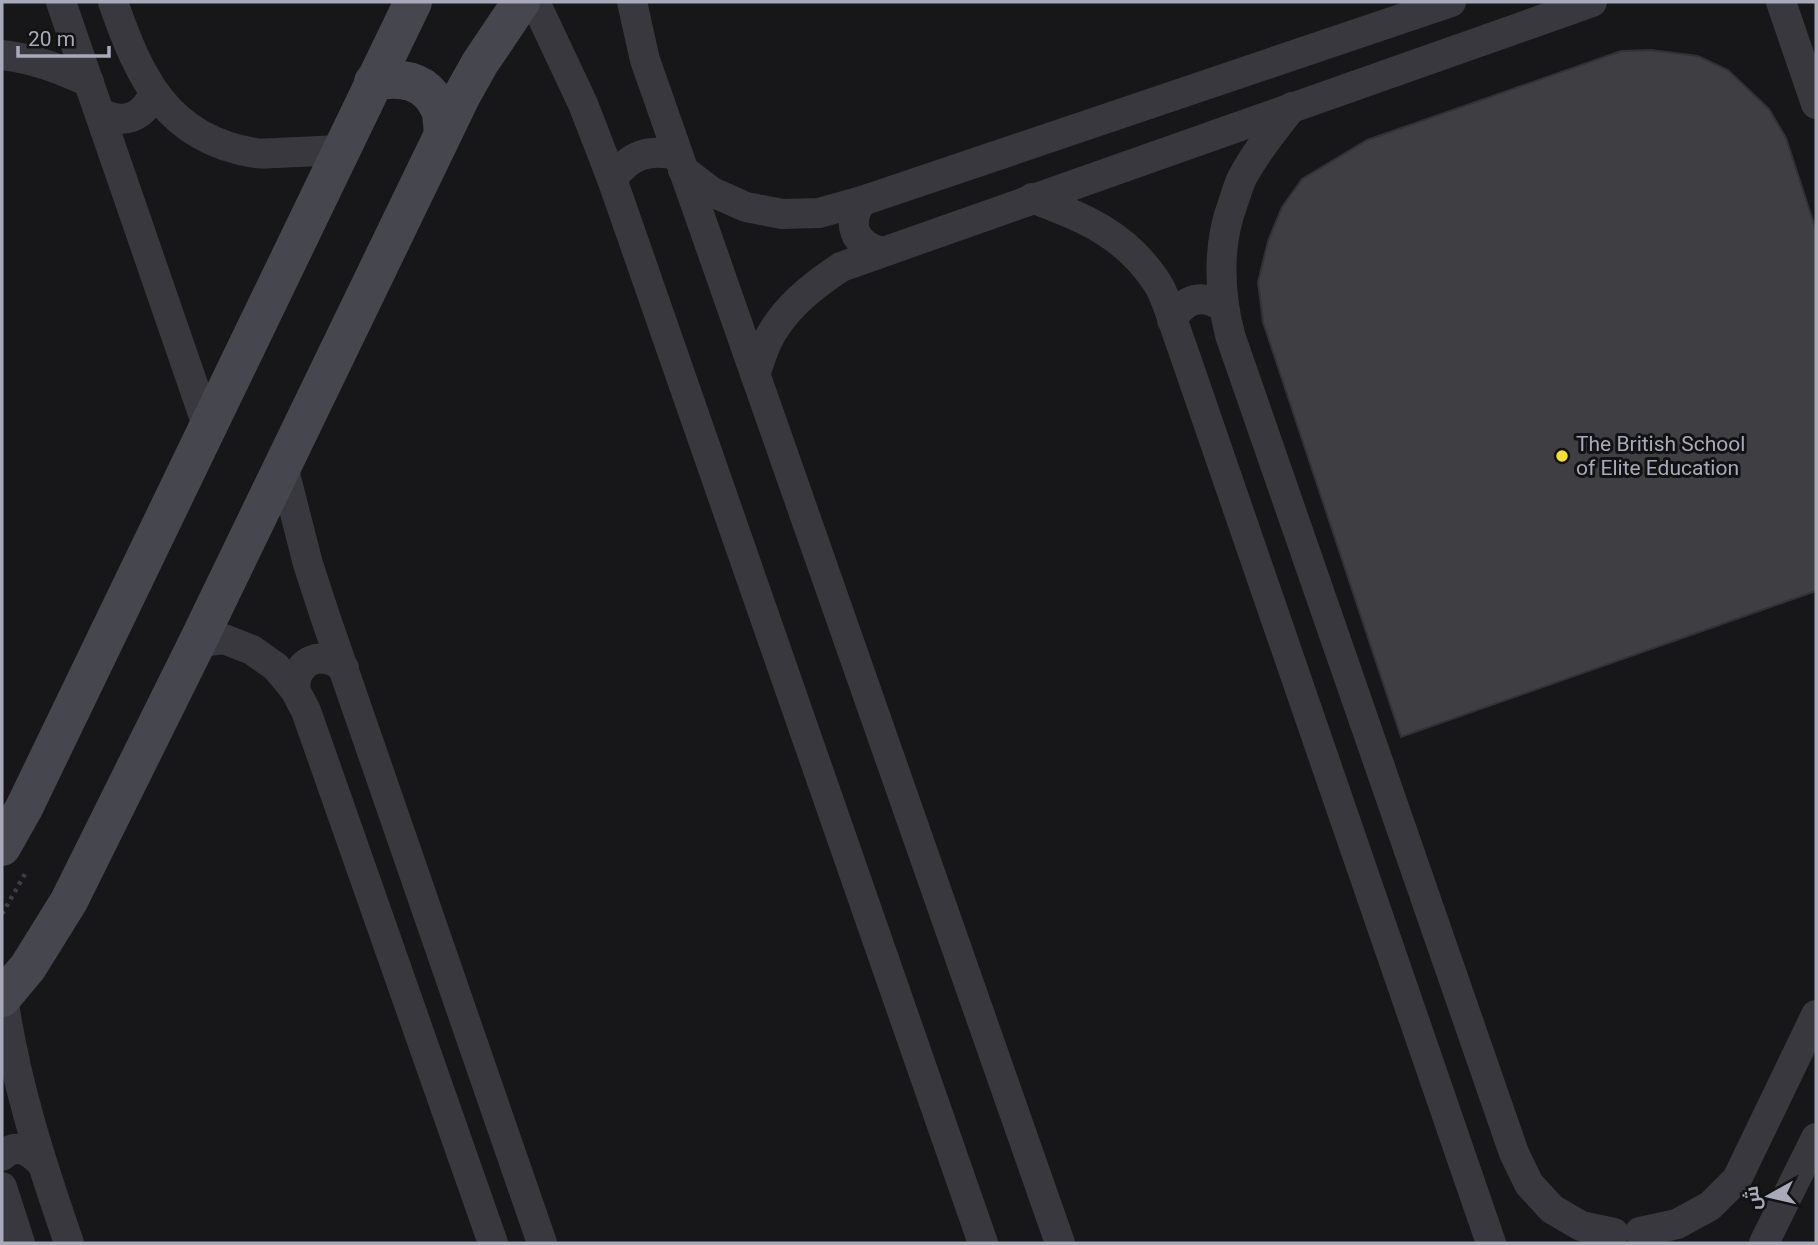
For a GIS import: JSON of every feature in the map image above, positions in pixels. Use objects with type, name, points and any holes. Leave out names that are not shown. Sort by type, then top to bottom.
[{"type":"street","points":[[61,2],[208,428]]},
{"type":"street","points":[[113,2],[125,37],[153,93],[182,123],[217,143],[256,153],[341,150]]},
{"type":"street","points":[[15,858],[24,808],[413,2]]},
{"type":"street","points":[[69,1243],[42,1164],[18,1077],[2,998],[28,967],[69,901],[197,643],[461,95],[521,2]]},
{"type":"street","points":[[536,2],[583,104],[612,179],[983,1243]]},
{"type":"street","points":[[632,2],[645,60],[1060,1243]]},
{"type":"street","points":[[612,179],[621,167],[634,158],[663,152],[681,163],[712,192],[746,207],[782,214],[819,213],[862,201],[1451,2]]},
{"type":"street","points":[[755,374],[768,341],[786,312],[811,287],[841,267],[1592,2]]},
{"type":"street","points":[[1781,2],[1816,104]]},
{"type":"street","points":[[2,55],[25,57],[89,82]]},
{"type":"street","points":[[373,82],[393,78],[414,82],[430,94],[441,112],[443,133]]},
{"type":"street","points":[[100,113],[110,118],[132,117],[142,112],[153,93]]},
{"type":"street","points":[[1292,107],[1263,144],[1241,180],[1226,221],[1220,264],[1223,307],[1230,335],[1514,1153],[1529,1184],[1552,1209],[1581,1226],[1615,1236],[1664,1239],[1670,1243]]},
{"type":"street","points":[[1031,198],[1106,230],[1135,255],[1159,285],[1491,1243]]},
{"type":"street","points":[[862,201],[854,218],[854,228],[864,244],[881,252]]},
{"type":"street","points":[[1172,320],[1185,304],[1195,300],[1205,299],[1223,307]]},
{"type":"street","points":[[283,466],[308,564],[542,1243]]},
{"type":"street","points":[[197,643],[224,639],[252,650],[276,667],[295,690],[306,711],[493,1243]]},
{"type":"street","points":[[295,690],[298,673],[311,660],[328,659],[344,668]]},
{"type":"street","points":[[1615,1236],[1677,1224],[1710,1206],[1737,1179],[1816,1015]]},
{"type":"street","points":[[1764,1243],[1816,1138]]},
{"type":"street","points":[[2,1156],[5,1152],[18,1148],[32,1152],[42,1164]]},
{"type":"street","points":[[2,1187],[20,1243]]},
{"type":"path","points":[[2,914],[15,858]]},
{"type":"building","name":"The British School of Elite Education","points":[[1651,50],[1698,56],[1728,70],[1769,109],[1786,138],[1816,230],[1816,591],[1401,737],[1263,322],[1258,282],[1268,241],[1282,207],[1302,179],[1367,140],[1621,51]]},
{"type":"place","name":"The British School of Elite Education","points":[[1562,456]]}]
